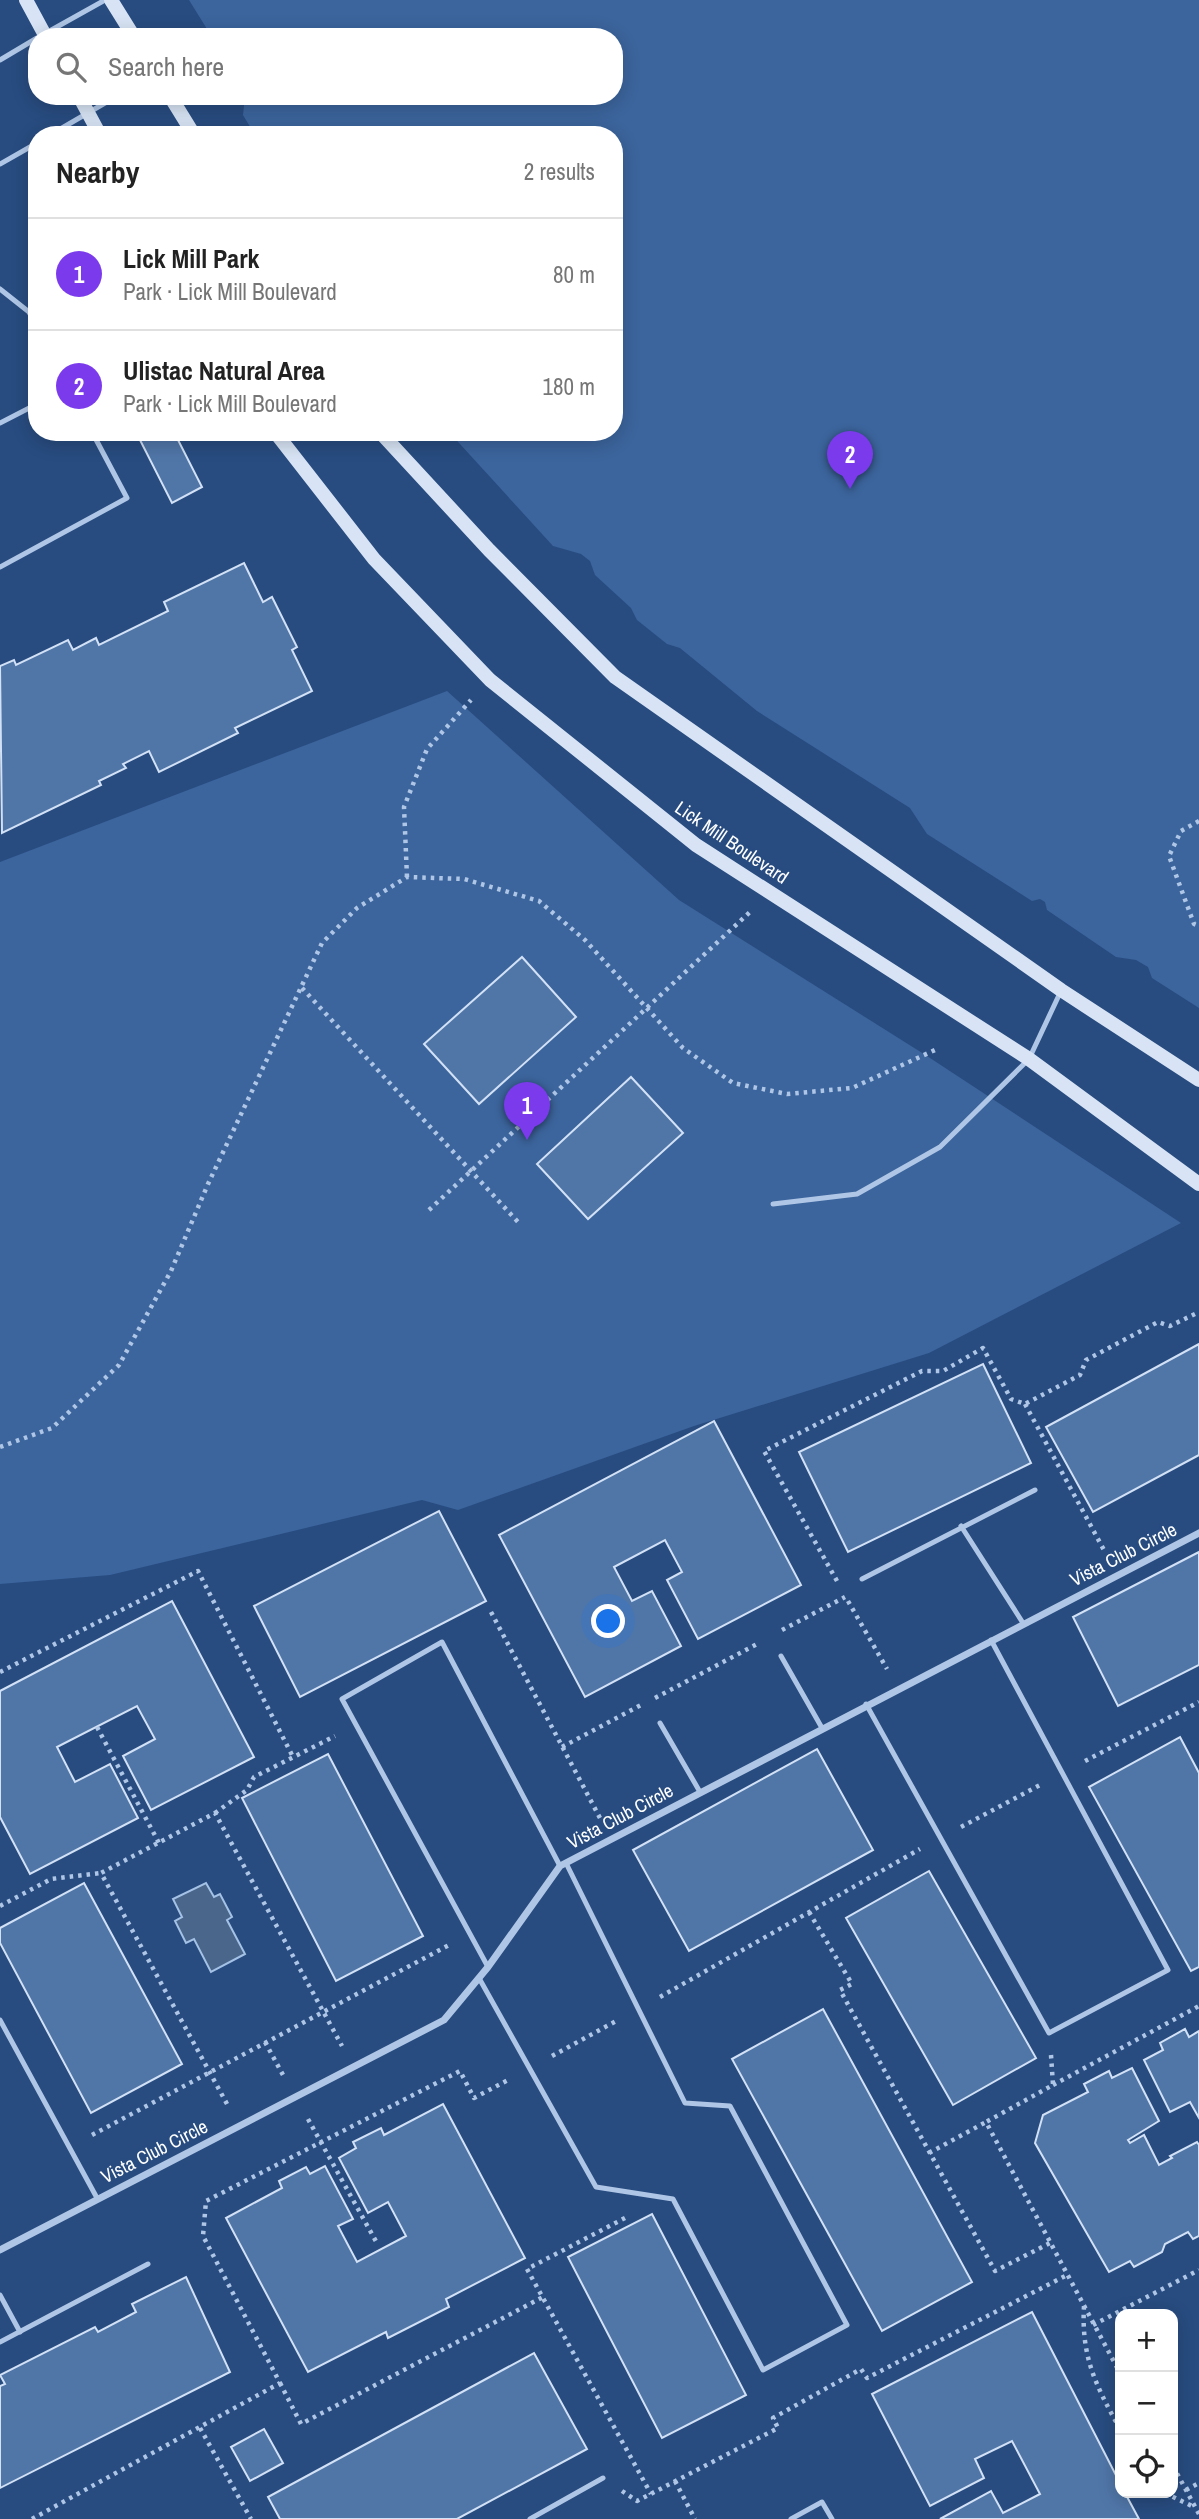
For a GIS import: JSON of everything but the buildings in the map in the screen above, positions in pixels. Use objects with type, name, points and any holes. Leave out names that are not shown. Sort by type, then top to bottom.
[{"type":"main road","points":[[26,0],[38,28]]},
{"type":"main road","points":[[111,0],[128,28]]},
{"type":"main road","points":[[84,105],[95,126]]},
{"type":"main road","points":[[176,105],[188,126]]},
{"type":"main road","name":"Lick Mill Boulevard","points":[[282,441],[374,559],[490,680],[696,845],[1029,1059],[1199,1184]]},
{"type":"main road","points":[[388,441],[489,550],[615,677],[1061,990],[1199,1080]]},
{"type":"street","name":"Vista Club Circle","points":[[0,2250],[444,2020],[488,1967],[563,1864],[1199,1533]]},
{"type":"lane","points":[[56,28],[105,0]]},
{"type":"lane","points":[[0,60],[28,44]]},
{"type":"lane","points":[[66,126],[102,105]]},
{"type":"lane","points":[[0,164],[28,148]]},
{"type":"lane","points":[[0,289],[28,311]]},
{"type":"lane","points":[[0,423],[28,409]]},
{"type":"lane","points":[[0,567],[127,498],[97,441]]},
{"type":"lane","points":[[774,1204],[858,1194],[940,1147],[1029,1059],[1061,990]]},
{"type":"lane","points":[[862,1579],[1035,1490]]},
{"type":"lane","points":[[961,1526],[1023,1623]]},
{"type":"lane","points":[[866,1704],[1049,2033],[1168,1970],[990,1640]]},
{"type":"lane","points":[[479,1978],[596,2187],[673,2199],[763,2370],[847,2325],[730,2106],[685,2102],[563,1864],[442,1642],[342,1699],[488,1967]]},
{"type":"lane","points":[[781,1656],[822,1728]]},
{"type":"lane","points":[[660,1723],[700,1792]]},
{"type":"lane","points":[[0,2020],[97,2198]]},
{"type":"lane","points":[[0,2342],[148,2264]]},
{"type":"lane","points":[[0,2295],[20,2332]]},
{"type":"lane","points":[[530,2519],[603,2478]]},
{"type":"lane","points":[[791,2519],[822,2502],[832,2519]]},
{"type":"path","points":[[407,877],[404,807],[427,749],[490,680]]},
{"type":"path","points":[[1199,821],[1181,831],[1169,856],[1194,924],[1199,926]]},
{"type":"path","points":[[0,1447],[52,1428],[119,1365],[171,1271],[208,1184],[322,943],[357,908],[407,877],[464,879],[539,901],[585,940],[683,1048],[733,1083],[787,1094],[852,1088],[935,1050]]},
{"type":"path","points":[[429,1210],[771,892]]},
{"type":"path","points":[[302,988],[518,1222]]},
{"type":"path","points":[[1025,1404],[1080,1375],[1086,1360],[1158,1322],[1170,1326],[1199,1312]]},
{"type":"path","points":[[897,1688],[764,1451],[922,1371],[943,1371],[983,1349],[1011,1399],[1025,1404],[1117,1575]]},
{"type":"path","points":[[0,1672],[198,1571],[293,1757]]},
{"type":"path","points":[[772,1636],[846,1596]]},
{"type":"path","points":[[491,1612],[611,1838]]},
{"type":"path","points":[[562,1747],[760,1642]]},
{"type":"path","points":[[0,1906],[51,1879],[101,1873],[215,1813],[247,1790],[254,1777],[356,1725]]},
{"type":"path","points":[[97,1727],[159,1843]]},
{"type":"path","points":[[215,1813],[354,2068]]},
{"type":"path","points":[[101,1873],[238,2127]]},
{"type":"path","points":[[809,1912],[852,1984],[840,1990],[995,2271],[1050,2243]]},
{"type":"path","points":[[70,2147],[470,1934]]},
{"type":"path","points":[[929,2153],[1199,2007]]},
{"type":"path","points":[[1049,2033],[1053,2085]]},
{"type":"path","points":[[265,2042],[378,2245]]},
{"type":"path","points":[[986,2122],[1119,2372]]},
{"type":"path","points":[[651,2494],[527,2269],[663,2199]]},
{"type":"path","points":[[1093,2325],[1199,2270]]},
{"type":"path","points":[[603,2478],[637,2501],[778,2428],[773,2418],[861,2369],[867,2378],[1067,2275]]},
{"type":"path","points":[[281,2383],[301,2424],[543,2297]]},
{"type":"path","points":[[1084,2306],[1082,2334],[1087,2360],[1094,2384],[1115,2420]]},
{"type":"path","points":[[200,2428],[251,2519]]},
{"type":"path","points":[[1178,2475],[1199,2514]]},
{"type":"path","points":[[675,2481],[695,2519]]},
{"type":"path","points":[[1186,2490],[1199,2483]]},
{"type":"path","points":[[1176,2498],[1195,2507]]},
{"type":"shaded area","points":[[189,0],[1199,0],[1199,1008],[1152,978],[1148,967],[1136,960],[1116,957],[1047,910],[1045,902],[1040,899],[1032,901],[927,834],[910,808],[757,711],[680,648],[667,644],[637,620],[631,608],[595,575],[590,561],[581,554],[553,546],[457,441],[623,441],[623,126],[250,126],[243,115],[244,105],[623,105],[623,28],[206,28]]},
{"type":"shaded area","points":[[447,691],[679,900],[927,1056],[1181,1223],[929,1353],[694,1426],[458,1510],[422,1500],[110,1575],[0,1584],[0,862]]},
{"type":"shaded area","points":[[206,1883],[214,1897],[220,1894],[232,1917],[227,1920],[245,1954],[211,1972],[194,1939],[186,1943],[175,1921],[182,1917],[173,1899]]},
{"type":"place","name":"Ulistac Natural Area","points":[[850,489]]},
{"type":"place","name":"Lick Mill Park","points":[[527,1140]]}]
